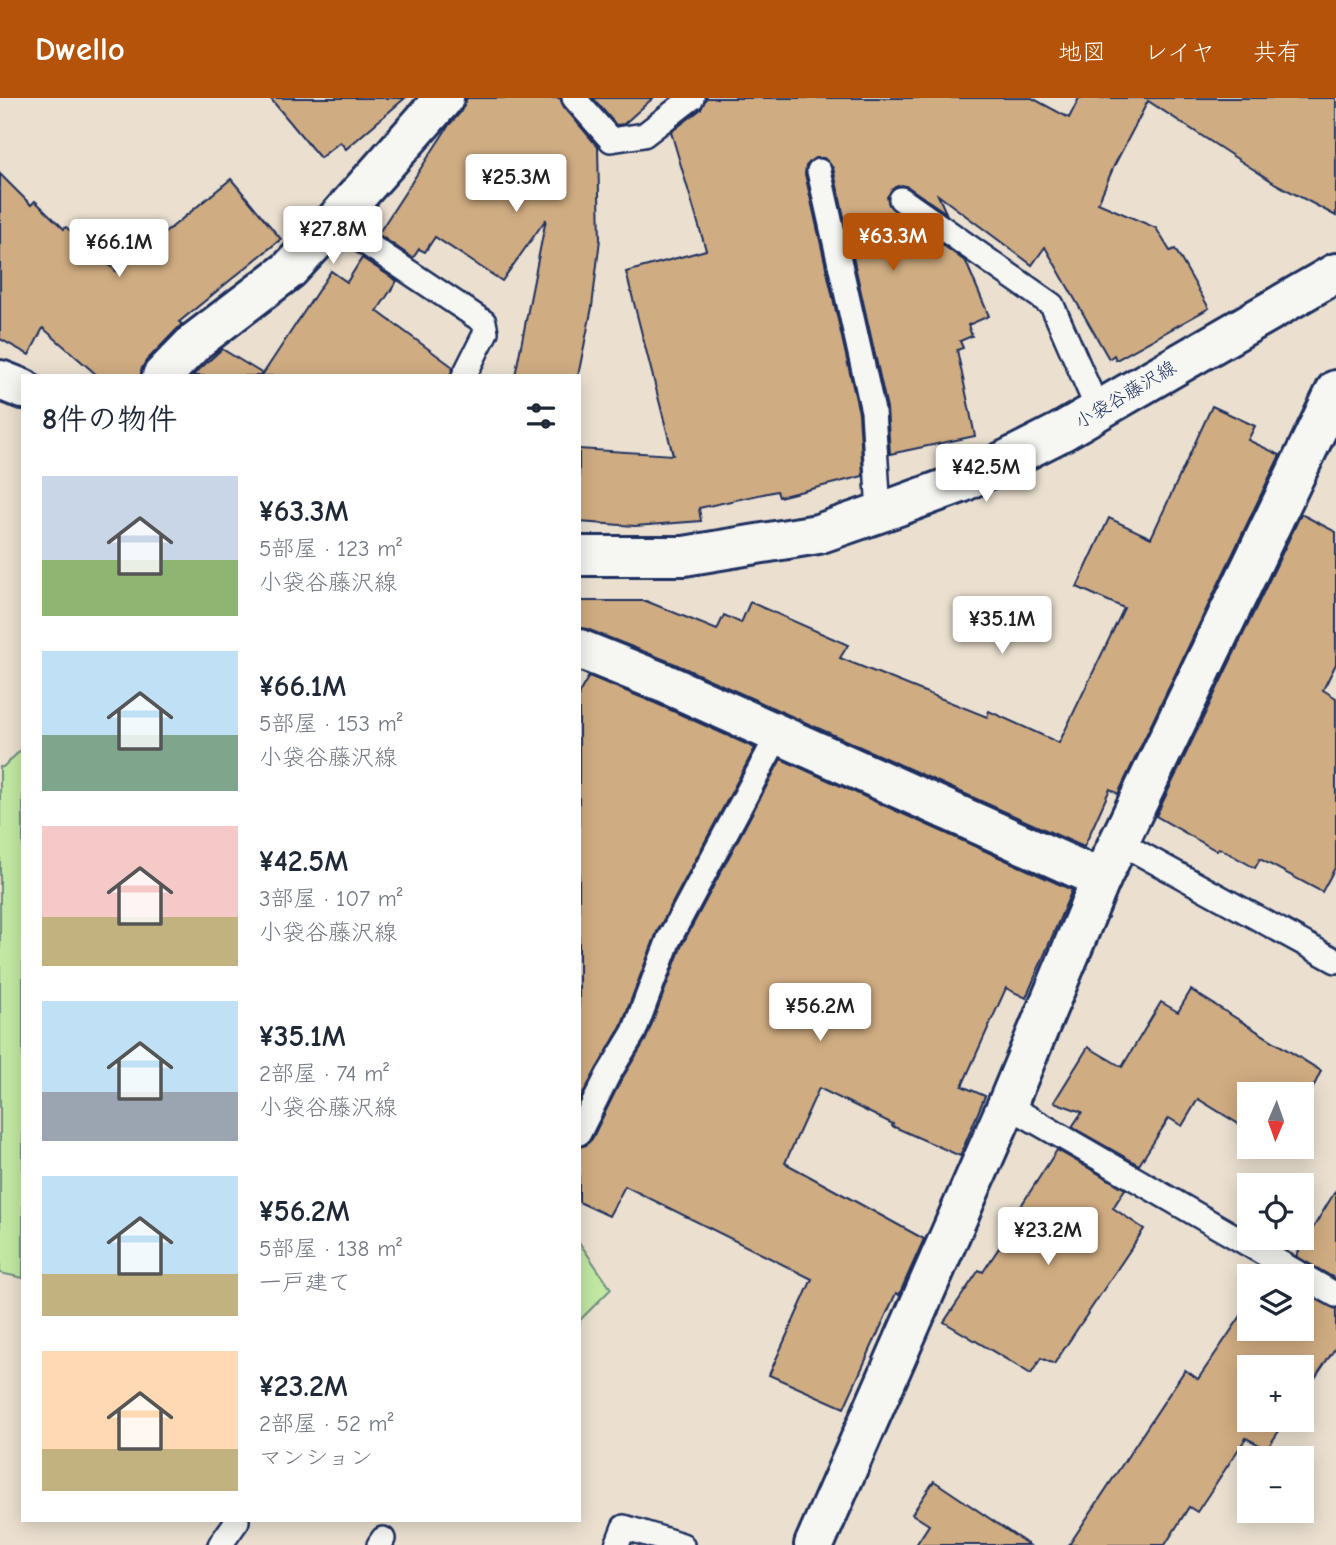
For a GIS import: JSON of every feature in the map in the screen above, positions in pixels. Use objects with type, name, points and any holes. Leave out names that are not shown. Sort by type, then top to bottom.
[{"type":"street","points":[[164,374],[196,341],[289,270],[444,98]]},
{"type":"street","name":"小袋谷藤沢線","points":[[581,556],[684,556],[818,534],[961,483],[1061,432],[1336,273]]},
{"type":"street","points":[[0,380],[21,388]]},
{"type":"street","points":[[814,1545],[1007,1105],[1101,879],[1336,390]]},
{"type":"street","points":[[581,650],[664,683],[1101,879]]},
{"type":"lane","points":[[574,98],[611,140],[644,135],[692,98]]},
{"type":"lane","points":[[818,171],[873,411],[879,513]]},
{"type":"lane","points":[[901,199],[1052,305],[1098,410]]},
{"type":"lane","points":[[334,222],[484,322],[486,332],[465,374]]},
{"type":"lane","points":[[581,1129],[608,1075],[634,1032],[669,939],[778,735]]},
{"type":"lane","points":[[1119,842],[1336,961]]},
{"type":"lane","points":[[1007,1105],[1336,1295]]},
{"type":"lane","points":[[220,1545],[236,1522]]},
{"type":"lane","points":[[617,1545],[624,1527],[682,1545]]},
{"type":"green space","points":[[21,750],[21,1278],[0,1273],[0,767]]},
{"type":"green space","points":[[581,1245],[611,1289],[581,1319]]},
{"type":"building","points":[[270,98],[405,98],[346,149],[340,142],[320,158]]},
{"type":"building","points":[[467,98],[560,98],[564,107],[598,147],[600,239],[592,307],[578,374],[515,374],[546,219],[502,281],[435,237],[425,252],[419,249],[413,258],[378,234],[449,125],[460,113]]},
{"type":"building","points":[[593,98],[653,98],[624,124],[616,125]]},
{"type":"building","points":[[706,98],[1032,98],[1069,118],[1079,98],[1336,98],[1336,216],[1276,184],[1148,101],[1098,203],[1156,228],[1170,251],[1175,249],[1209,308],[1116,360],[1114,355],[1109,359],[1045,247],[1032,265],[938,195],[946,213],[908,187],[895,187],[887,197],[889,205],[966,262],[989,316],[968,325],[972,336],[960,341],[963,348],[957,350],[975,436],[890,454],[887,408],[833,168],[824,158],[815,158],[806,166],[805,174],[859,413],[863,476],[779,497],[777,491],[699,508],[701,521],[635,526],[581,522],[581,449],[673,455],[626,272],[706,250],[671,132],[701,109]]},
{"type":"building","points":[[0,174],[31,205],[35,201],[64,229],[66,227],[117,272],[231,179],[281,239],[179,322],[182,324],[146,361],[141,374],[96,374],[43,328],[29,355],[0,339]]},
{"type":"building","points":[[362,258],[397,281],[377,311],[453,367],[451,374],[263,374],[331,271],[347,282]]},
{"type":"building","points":[[222,349],[263,374],[194,374]]},
{"type":"building","points":[[1212,406],[1255,426],[1248,440],[1280,455],[1118,794],[1110,789],[1084,847],[673,663],[581,628],[581,601],[646,601],[717,630],[724,615],[741,623],[750,602],[848,645],[840,658],[987,717],[989,711],[1059,743],[1124,608],[1077,587],[1109,518],[1151,538]]},
{"type":"building","points":[[1301,514],[1336,532],[1336,664],[1323,690],[1336,698],[1336,866],[1322,892],[1260,859],[1255,868],[1219,848],[1217,851],[1156,816]]},
{"type":"building","points":[[589,676],[755,748],[657,932],[621,1026],[581,1097],[581,690]]},
{"type":"building","points":[[781,759],[1072,890],[1026,998],[1006,988],[962,1086],[985,1096],[960,1156],[892,1126],[893,1124],[819,1088],[785,1163],[924,1239],[899,1295],[896,1293],[844,1408],[769,1375],[812,1279],[625,1186],[609,1216],[581,1203],[581,1146],[592,1139],[620,1082],[646,1039],[682,945]]},
{"type":"building","points":[[1191,990],[1321,1071],[1314,1086],[1314,1082],[1237,1082],[1237,1123],[1198,1099],[1182,1126],[1169,1118],[1139,1165],[1072,1127],[1082,1112],[1054,1102],[1088,1047],[1122,1067],[1161,1002],[1178,1012]]},
{"type":"building","points":[[1057,1150],[1125,1189],[1113,1208],[1144,1229],[1054,1364],[1041,1358],[1031,1374],[944,1322],[979,1270],[983,1272],[1020,1216],[1017,1212]]},
{"type":"building","points":[[1336,1190],[1336,1279],[1296,1256],[1300,1250],[1314,1250],[1314,1226]]},
{"type":"building","points":[[1314,1298],[1336,1309],[1336,1347],[1314,1379],[1314,1355],[1237,1355],[1237,1432],[1278,1432],[1269,1446],[1261,1446],[1246,1438],[1241,1446],[1237,1446],[1237,1452],[1197,1512],[1189,1507],[1165,1545],[1069,1545],[1185,1370],[1198,1379],[1237,1322],[1237,1341],[1314,1341]]},
{"type":"building","points":[[934,1481],[1029,1545],[916,1545],[929,1525],[912,1514]]}]
